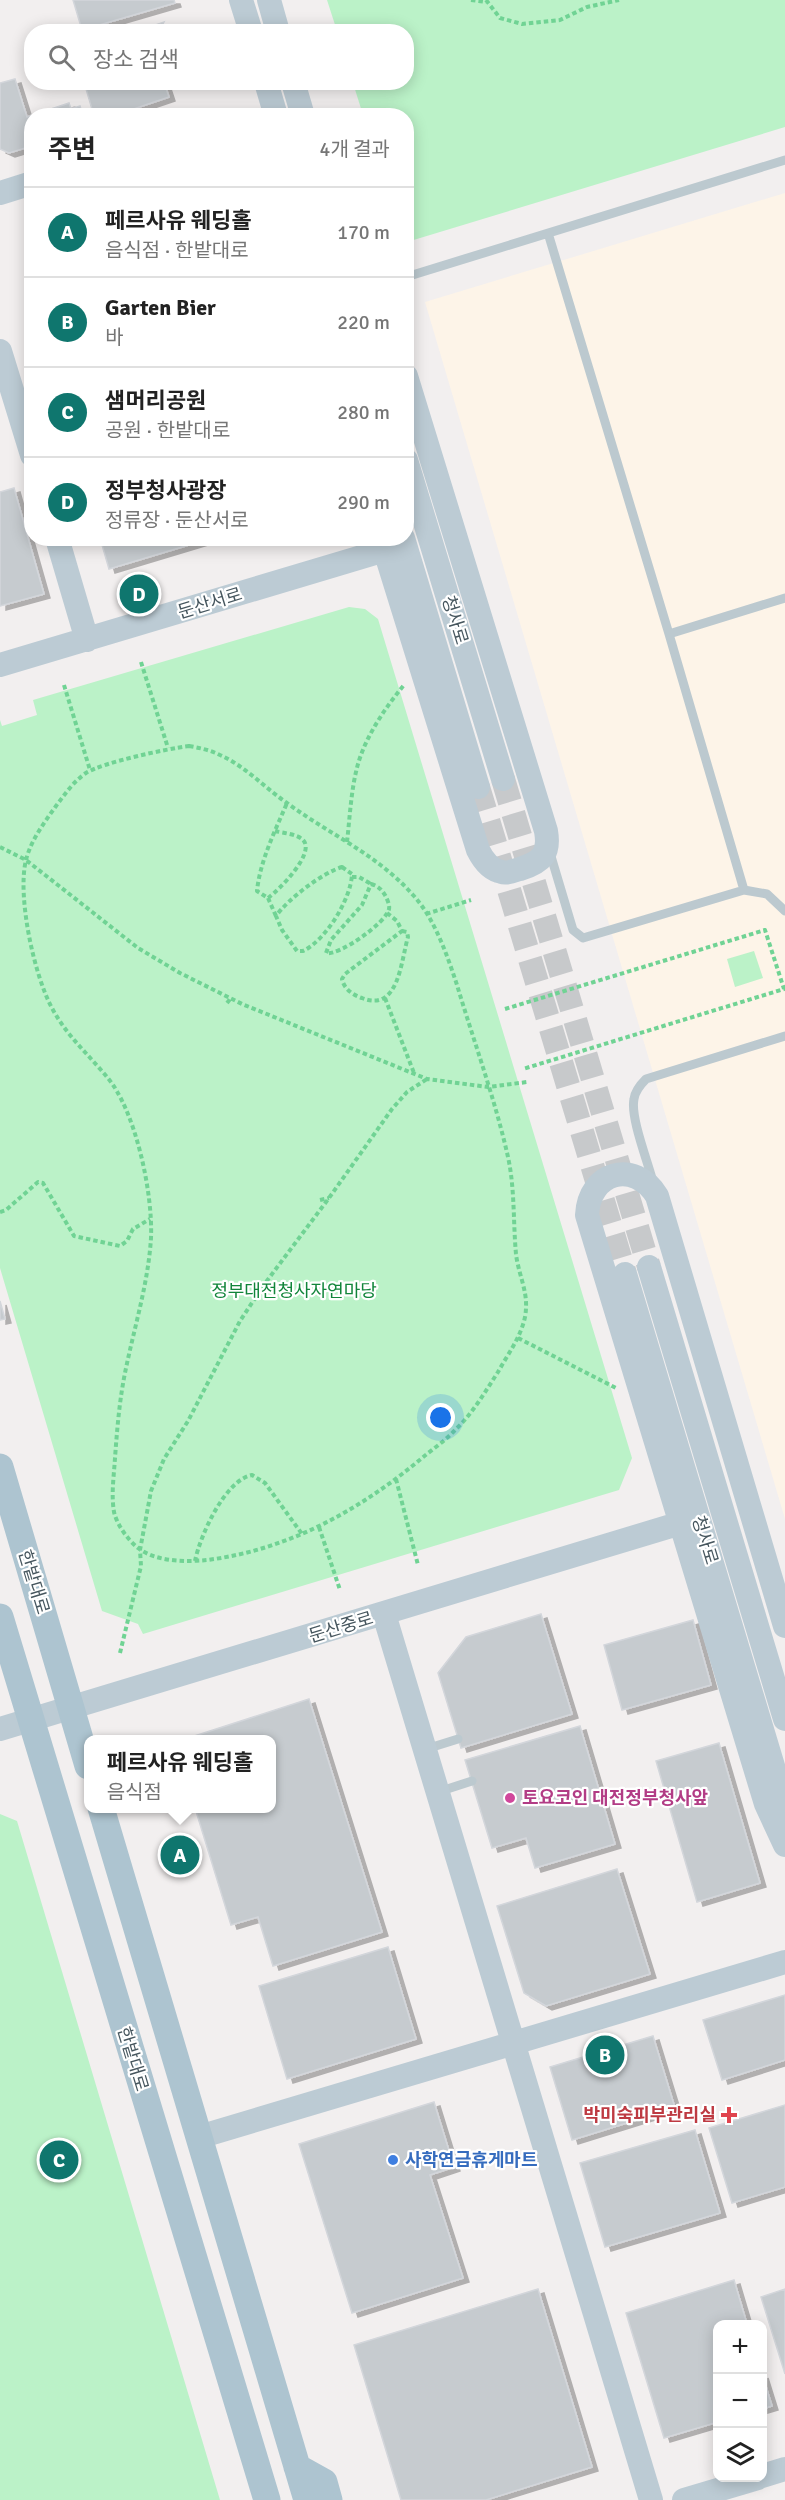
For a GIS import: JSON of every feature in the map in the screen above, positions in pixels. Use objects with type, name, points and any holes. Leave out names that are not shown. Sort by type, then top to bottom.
[{"type":"main road","name":"한밭대로","points":[[0,1467],[84,1752]]},
{"type":"main road","name":"한밭대로","points":[[0,1617],[267,2500]]},
{"type":"main road","points":[[103,1813],[307,2500]]},
{"type":"main road","points":[[297,2467],[324,2482],[329,2500]]},
{"type":"street","points":[[241,0],[248,24]]},
{"type":"street","points":[[269,0],[276,24]]},
{"type":"street","points":[[266,90],[268,108]]},
{"type":"street","points":[[295,90],[301,108]]},
{"type":"street","points":[[0,193],[24,186]]},
{"type":"street","points":[[0,351],[24,429]]},
{"type":"street","points":[[391,546],[478,850],[484,861],[504,873],[537,864],[548,842],[546,831],[414,402]]},
{"type":"street","name":"청사로","points":[[414,486],[503,779]]},
{"type":"street","points":[[59,546],[87,640]]},
{"type":"street","name":"둔산서로","points":[[0,665],[87,640],[378,546]]},
{"type":"street","name":"청사로","points":[[391,546],[478,787]]},
{"type":"street","points":[[785,1626],[657,1196],[651,1186],[641,1179],[619,1174],[608,1177],[591,1193],[587,1215],[766,1804],[785,1845]]},
{"type":"street","name":"청사로","points":[[649,1267],[785,1719]]},
{"type":"street","name":"청사로","points":[[625,1274],[785,1806]]},
{"type":"street","name":"둔산중로","points":[[0,1728],[681,1523]]},
{"type":"street","points":[[384,1614],[651,2500]]},
{"type":"street","points":[[199,2137],[785,1962]]},
{"type":"street","points":[[767,2475],[785,2469]]},
{"type":"street","points":[[684,2500],[743,2482]]},
{"type":"lane","points":[[414,275],[785,160]]},
{"type":"lane","points":[[548,233],[744,890]]},
{"type":"lane","points":[[669,634],[785,598]]},
{"type":"lane","points":[[546,831],[553,868],[573,930],[584,938],[744,890],[767,894],[785,911]]},
{"type":"lane","points":[[657,1196],[633,1110],[634,1097],[639,1085],[646,1079],[785,1036]]},
{"type":"lane","points":[[426,1749],[458,1739]]},
{"type":"lane","points":[[438,1792],[472,1781]]},
{"type":"path","points":[[471,0],[486,1],[500,18],[522,24],[560,20],[586,7],[619,0]]},
{"type":"path","points":[[141,662],[168,748]]},
{"type":"path","points":[[64,685],[90,770]]},
{"type":"path","points":[[347,842],[354,782],[363,748],[390,702],[404,685]]},
{"type":"path","points":[[189,746],[222,755],[287,803],[385,867],[414,896],[426,914],[448,958],[508,1159],[514,1207],[516,1257],[526,1307],[518,1338],[480,1401],[456,1430],[396,1479],[319,1527],[302,1534],[267,1548],[229,1557],[195,1561],[163,1558],[140,1550],[126,1535],[115,1515],[113,1491],[118,1422],[124,1378],[144,1293],[148,1262],[150,1219],[146,1179],[122,1100],[110,1079],[80,1049],[50,1005],[40,979],[28,925],[23,878],[32,842],[72,784],[90,770],[168,748],[189,746]]},
{"type":"path","points":[[276,916],[289,902],[334,870],[347,868],[352,877],[347,898],[333,921],[308,949],[297,951],[282,930],[267,898],[257,891],[275,831],[287,803]]},
{"type":"path","points":[[267,898],[288,880],[302,860],[306,849],[306,843],[301,837],[275,831]]},
{"type":"path","points":[[0,847],[26,860],[138,948],[180,973],[231,998],[428,1079],[488,1087],[527,1082]]},
{"type":"path","points":[[352,877],[364,879],[378,886],[387,899],[389,908],[375,927],[341,951],[333,955],[326,953],[331,940],[362,905],[371,884]]},
{"type":"path","points":[[426,914],[471,900]]},
{"type":"path","points":[[387,913],[397,921],[408,937],[396,984],[390,995],[385,998],[365,999],[349,991],[342,979],[352,968],[402,931]]},
{"type":"path","points":[[505,1009],[765,930],[784,989],[523,1069]]},
{"type":"path","points":[[227,1003],[231,998]]},
{"type":"path","points":[[385,998],[414,1074]]},
{"type":"path","points":[[120,1653],[141,1566],[140,1550],[150,1491],[164,1459],[188,1421],[240,1321],[263,1286],[330,1198],[392,1109],[406,1092],[428,1079]]},
{"type":"path","points":[[0,1212],[6,1210],[38,1182],[42,1183],[74,1236],[120,1246],[127,1241],[133,1229],[150,1219]]},
{"type":"path","points":[[320,1200],[330,1198]]},
{"type":"path","points":[[518,1338],[619,1389]]},
{"type":"path","points":[[195,1561],[197,1549],[216,1510],[233,1485],[243,1477],[252,1475],[265,1483],[302,1534]]},
{"type":"path","points":[[396,1479],[418,1565]]},
{"type":"path","points":[[319,1527],[340,1590]]},
{"type":"shaded area","points":[[785,193],[785,1519],[425,302]]},
{"type":"green space","points":[[327,0],[785,0],[785,127],[414,240],[414,108],[361,108],[355,90],[414,90],[414,24],[335,24]]},
{"type":"green space","name":"정부대전청사자연마당","points":[[349,607],[365,609],[378,619],[632,1458],[619,1490],[143,1634],[138,1624],[102,1611],[0,1268],[0,720],[2,726],[37,715],[33,700]]},
{"type":"green space","points":[[754,951],[763,978],[735,987],[727,959]]},
{"type":"green space","points":[[0,1814],[17,1821],[220,2500],[0,2500]]},
{"type":"building","points":[[73,0],[174,0],[175,3],[103,24],[80,24]]},
{"type":"building","points":[[15,79],[24,108],[24,148],[9,153],[0,149],[0,83]]},
{"type":"building","points":[[86,90],[167,90],[169,97],[137,108],[92,108]]},
{"type":"building","points":[[69,103],[71,108],[54,108]]},
{"type":"building","points":[[14,488],[24,523],[24,546],[30,546],[44,594],[0,606],[0,492]]},
{"type":"building","points":[[102,546],[185,546],[109,569]]},
{"type":"building","points":[[0,1301],[5,1319],[0,1320]]},
{"type":"building","points":[[541,1614],[572,1714],[461,1748],[438,1673],[466,1637]]},
{"type":"building","points":[[693,1620],[711,1685],[622,1710],[604,1645]]},
{"type":"building","points":[[309,1699],[382,1932],[273,1966],[258,1917],[231,1925],[197,1813],[276,1813],[276,1735],[197,1735]]},
{"type":"building","points":[[580,1726],[615,1844],[535,1868],[526,1838],[492,1848],[465,1760]]},
{"type":"building","points":[[719,1743],[760,1883],[697,1902],[656,1761]]},
{"type":"building","points":[[617,1869],[650,1974],[546,2006],[524,1993],[497,1906]]},
{"type":"building","points":[[388,1947],[416,2039],[287,2079],[259,1986]]},
{"type":"building","points":[[785,1995],[785,2060],[722,2080],[703,2020]]},
{"type":"building","points":[[653,2036],[675,2108],[572,2140],[550,2067]]},
{"type":"building","points":[[434,2102],[454,2167],[430,2175],[463,2278],[352,2313],[299,2144]]},
{"type":"building","points":[[785,2105],[785,2187],[732,2203],[709,2128]]},
{"type":"building","points":[[695,2130],[720,2213],[605,2247],[580,2163]]},
{"type":"building","points":[[734,2280],[746,2320],[713,2320],[713,2423],[664,2438],[626,2313]]},
{"type":"building","points":[[538,2289],[592,2467],[486,2500],[401,2500],[354,2345]]},
{"type":"building","points":[[785,2289],[785,2374],[761,2297]]},
{"type":"building","points":[[767,2390],[772,2406],[767,2408]]},
{"type":"tunnel","points":[[503,779],[649,1267]]},
{"type":"tunnel","points":[[478,787],[625,1274]]},
{"type":"place","name":"정부청사광장","points":[[139,594]]},
{"type":"place","name":"토요코인 대전정부청사앞","points":[[510,1798]]},
{"type":"place","name":"페르사유 웨딩홀","points":[[180,1855]]},
{"type":"place","name":"Garten Bier","points":[[605,2055]]},
{"type":"place","name":"박미숙피부관리실","points":[[729,2115]]},
{"type":"place","name":"샘머리공원","points":[[59,2160]]},
{"type":"place","name":"사학연금휴게마트","points":[[393,2160]]}]
